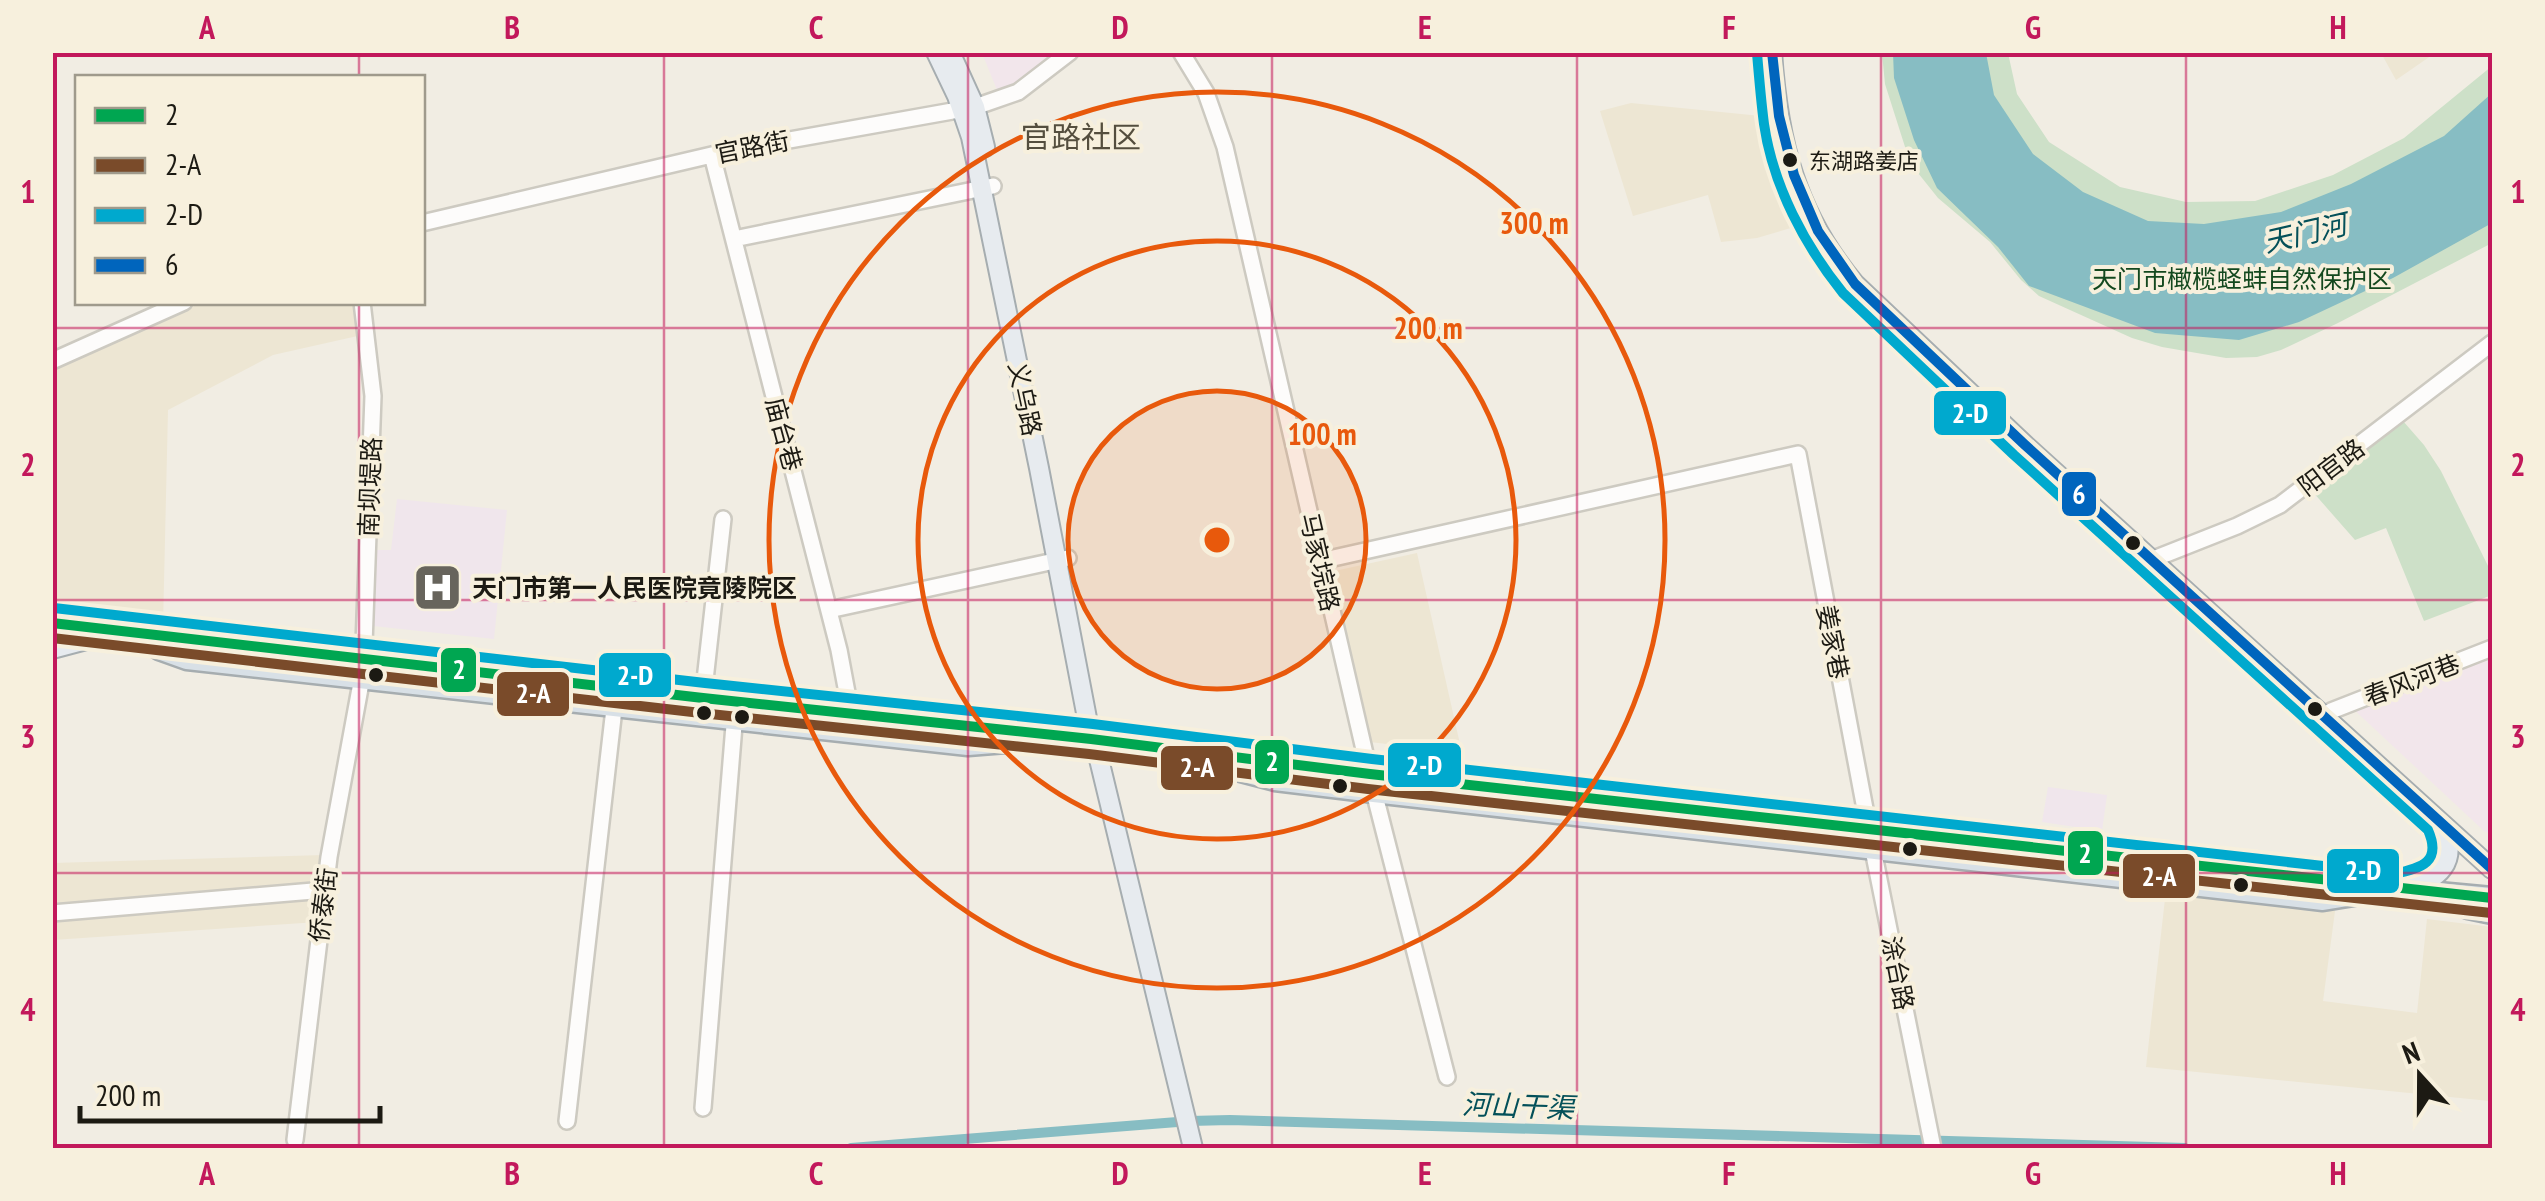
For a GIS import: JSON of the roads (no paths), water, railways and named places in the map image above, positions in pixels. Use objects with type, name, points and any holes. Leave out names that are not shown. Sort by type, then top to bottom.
[{"type":"highway","points":[[52,624],[615,704],[735,717],[1096,743],[1539,798],[1735,811],[1870,835],[2492,911]]},
{"type":"highway","points":[[52,637],[159,642]]},
{"type":"highway","points":[[363,666],[704,694],[848,710],[1007,736]]},
{"type":"highway","points":[[1539,798],[1686,824],[2181,861],[2396,890],[2492,898]]},
{"type":"main road","name":"义乌路","points":[[936,52],[969,108]]},
{"type":"main road","name":"义乌路","points":[[950,52],[969,108],[971,136],[987,187],[1096,743],[1192,1146]]},
{"type":"main road","points":[[1774,52],[1792,154],[1813,210],[1851,270],[1882,304],[2492,869]]},
{"type":"main road","points":[[2155,558],[2489,851]]},
{"type":"main road","points":[[52,649],[86,640]]},
{"type":"main road","points":[[2396,890],[2424,883],[2443,868],[2449,847],[2440,821]]},
{"type":"street","name":"官路街","points":[[425,222],[712,155],[969,108],[1018,92],[1070,52]]},
{"type":"street","name":"马家垸路","points":[[1181,52],[1206,94],[1224,147],[1371,780],[1448,1077]]},
{"type":"street","name":"庙台巷","points":[[712,155],[844,671],[848,710]]},
{"type":"street","points":[[734,239],[987,187]]},
{"type":"street","points":[[52,361],[177,305]]},
{"type":"street","name":"南坝堤路","points":[[362,305],[373,396],[363,666]]},
{"type":"street","name":"阳官路","points":[[2155,558],[2280,505],[2492,343]]},
{"type":"street","name":"姜家巷","points":[[1320,561],[1798,454],[1870,835]]},
{"type":"street","points":[[704,694],[722,519]]},
{"type":"street","points":[[829,610],[1062,559]]},
{"type":"street","name":"春风河巷","points":[[2331,711],[2492,648]]},
{"type":"street","name":"侨泰街","points":[[294,1140],[325,890],[363,666]]},
{"type":"street","points":[[567,1121],[615,704]]},
{"type":"street","points":[[703,1108],[735,717]]},
{"type":"street","name":"涂台路","points":[[1870,835],[1933,1148]]},
{"type":"street","points":[[52,913],[325,890]]},
{"type":"water","name":"天门市橄榄蛏蚌自然保护区","points":[[1893,53],[1986,53],[1994,95],[2033,154],[2083,192],[2148,221],[2204,224],[2281,212],[2351,184],[2444,136],[2492,93],[2492,223],[2393,278],[2299,322],[2239,340],[2155,333],[2029,286],[1998,247],[1937,188],[1914,140],[1894,78]]},
{"type":"waterway","name":"河山干渠","points":[[851,1148],[1230,1120],[2185,1148]]},
{"type":"place","name":"东湖路姜店","points":[[1790,160]]},
{"type":"place","name":"天门市第一人民医院竟陵院区","points":[[437,588]]},
{"type":"district","name":"官路社区","points":[[1081,138]]},
{"type":"water label","name":"天门河","points":[[2305,233]]}]
